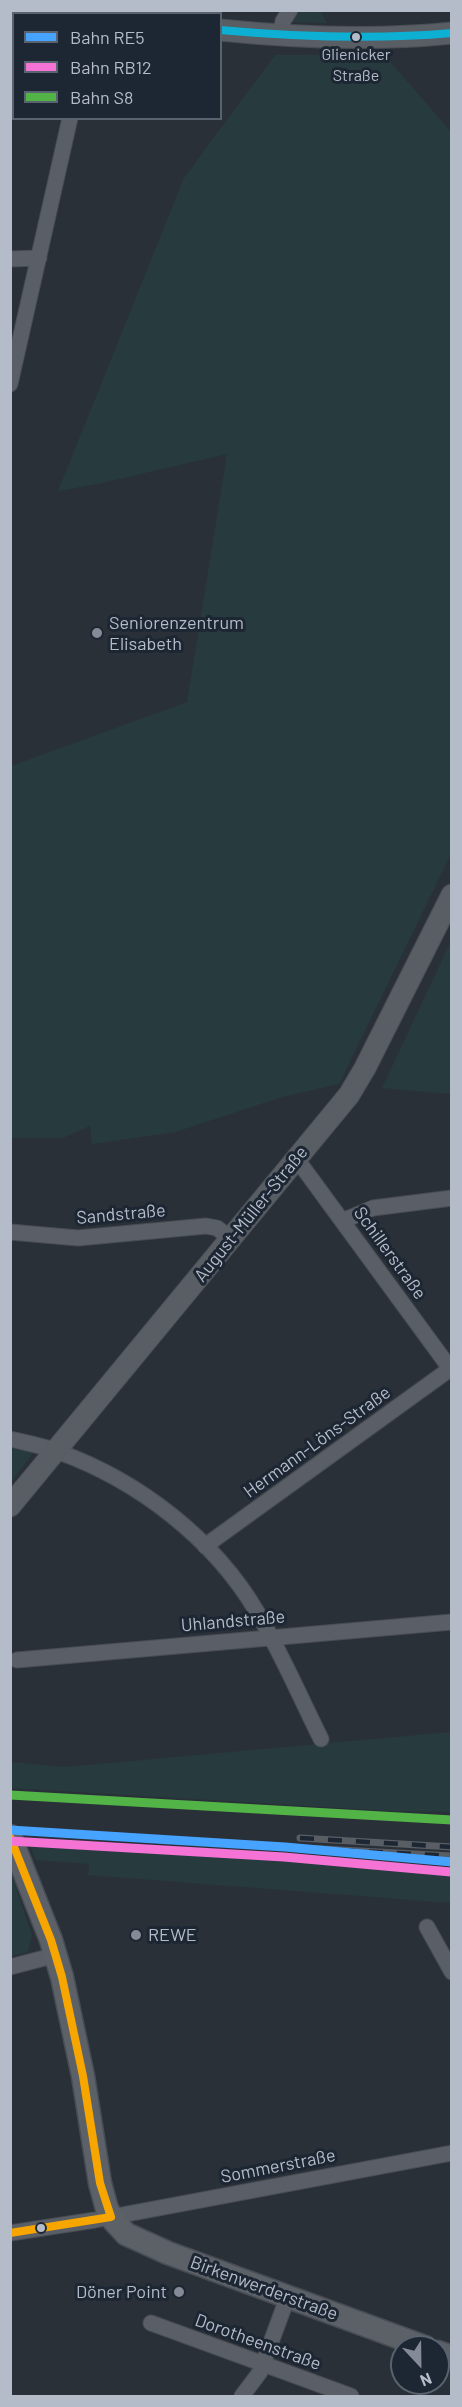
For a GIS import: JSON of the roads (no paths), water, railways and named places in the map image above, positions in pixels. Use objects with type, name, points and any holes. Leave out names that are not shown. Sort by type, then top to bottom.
[{"type":"main road","points":[[222,30],[280,36],[380,38],[452,33]]},
{"type":"main road","name":"August-Müller-Straße","points":[[10,1506],[349,1095],[365,1068],[452,895]]},
{"type":"main road","points":[[11,1837],[56,1955],[81,2063],[100,2184],[111,2217]]},
{"type":"main road","name":"Birkenwerderstraße","points":[[111,2217],[121,2230],[137,2240],[393,2335]]},
{"type":"street","points":[[280,36],[283,21],[290,10]]},
{"type":"street","points":[[10,384],[70,120]]},
{"type":"street","points":[[10,259],[39,258]]},
{"type":"street","name":"Schillerstraße","points":[[296,1158],[451,1370]]},
{"type":"street","points":[[342,1221],[373,1208],[452,1198]]},
{"type":"street","name":"Sandstraße","points":[[10,1232],[78,1238],[206,1226],[217,1228],[231,1239]]},
{"type":"street","name":"Hermann-Löns-Straße","points":[[206,1546],[451,1370]]},
{"type":"street","points":[[10,1439],[56,1450],[106,1473],[148,1498],[206,1546],[246,1595],[270,1637],[321,1739]]},
{"type":"street","name":"Uhlandstraße","points":[[17,1660],[452,1622]]},
{"type":"street","points":[[427,1927],[452,1972]]},
{"type":"street","points":[[10,1967],[56,1955]]},
{"type":"street","name":"Sommerstraße","points":[[10,2233],[111,2217],[452,2153]]},
{"type":"street","points":[[242,2397],[253,2384],[263,2364],[288,2296]]},
{"type":"street","name":"Dorotheenstraße","points":[[151,2324],[351,2397]]},
{"type":"railway","points":[[300,1838],[452,1847]]},
{"type":"railway","points":[[285,1847],[452,1856]]},
{"type":"rail line","name":"S8","points":[[10,1795],[452,1820]]},
{"type":"rail line","name":"RE5","points":[[10,1830],[285,1847],[452,1862]]},
{"type":"rail line","name":"RB12","points":[[10,1841],[284,1857],[451,1872]]},
{"type":"place","name":"Glienicker Straße","points":[[356,37]]},
{"type":"place","name":"Seniorenzentrum Elisabeth","points":[[97,633]]},
{"type":"place","name":"REWE","points":[[136,1935]]},
{"type":"place","name":"Döner Point","points":[[179,2292]]}]
